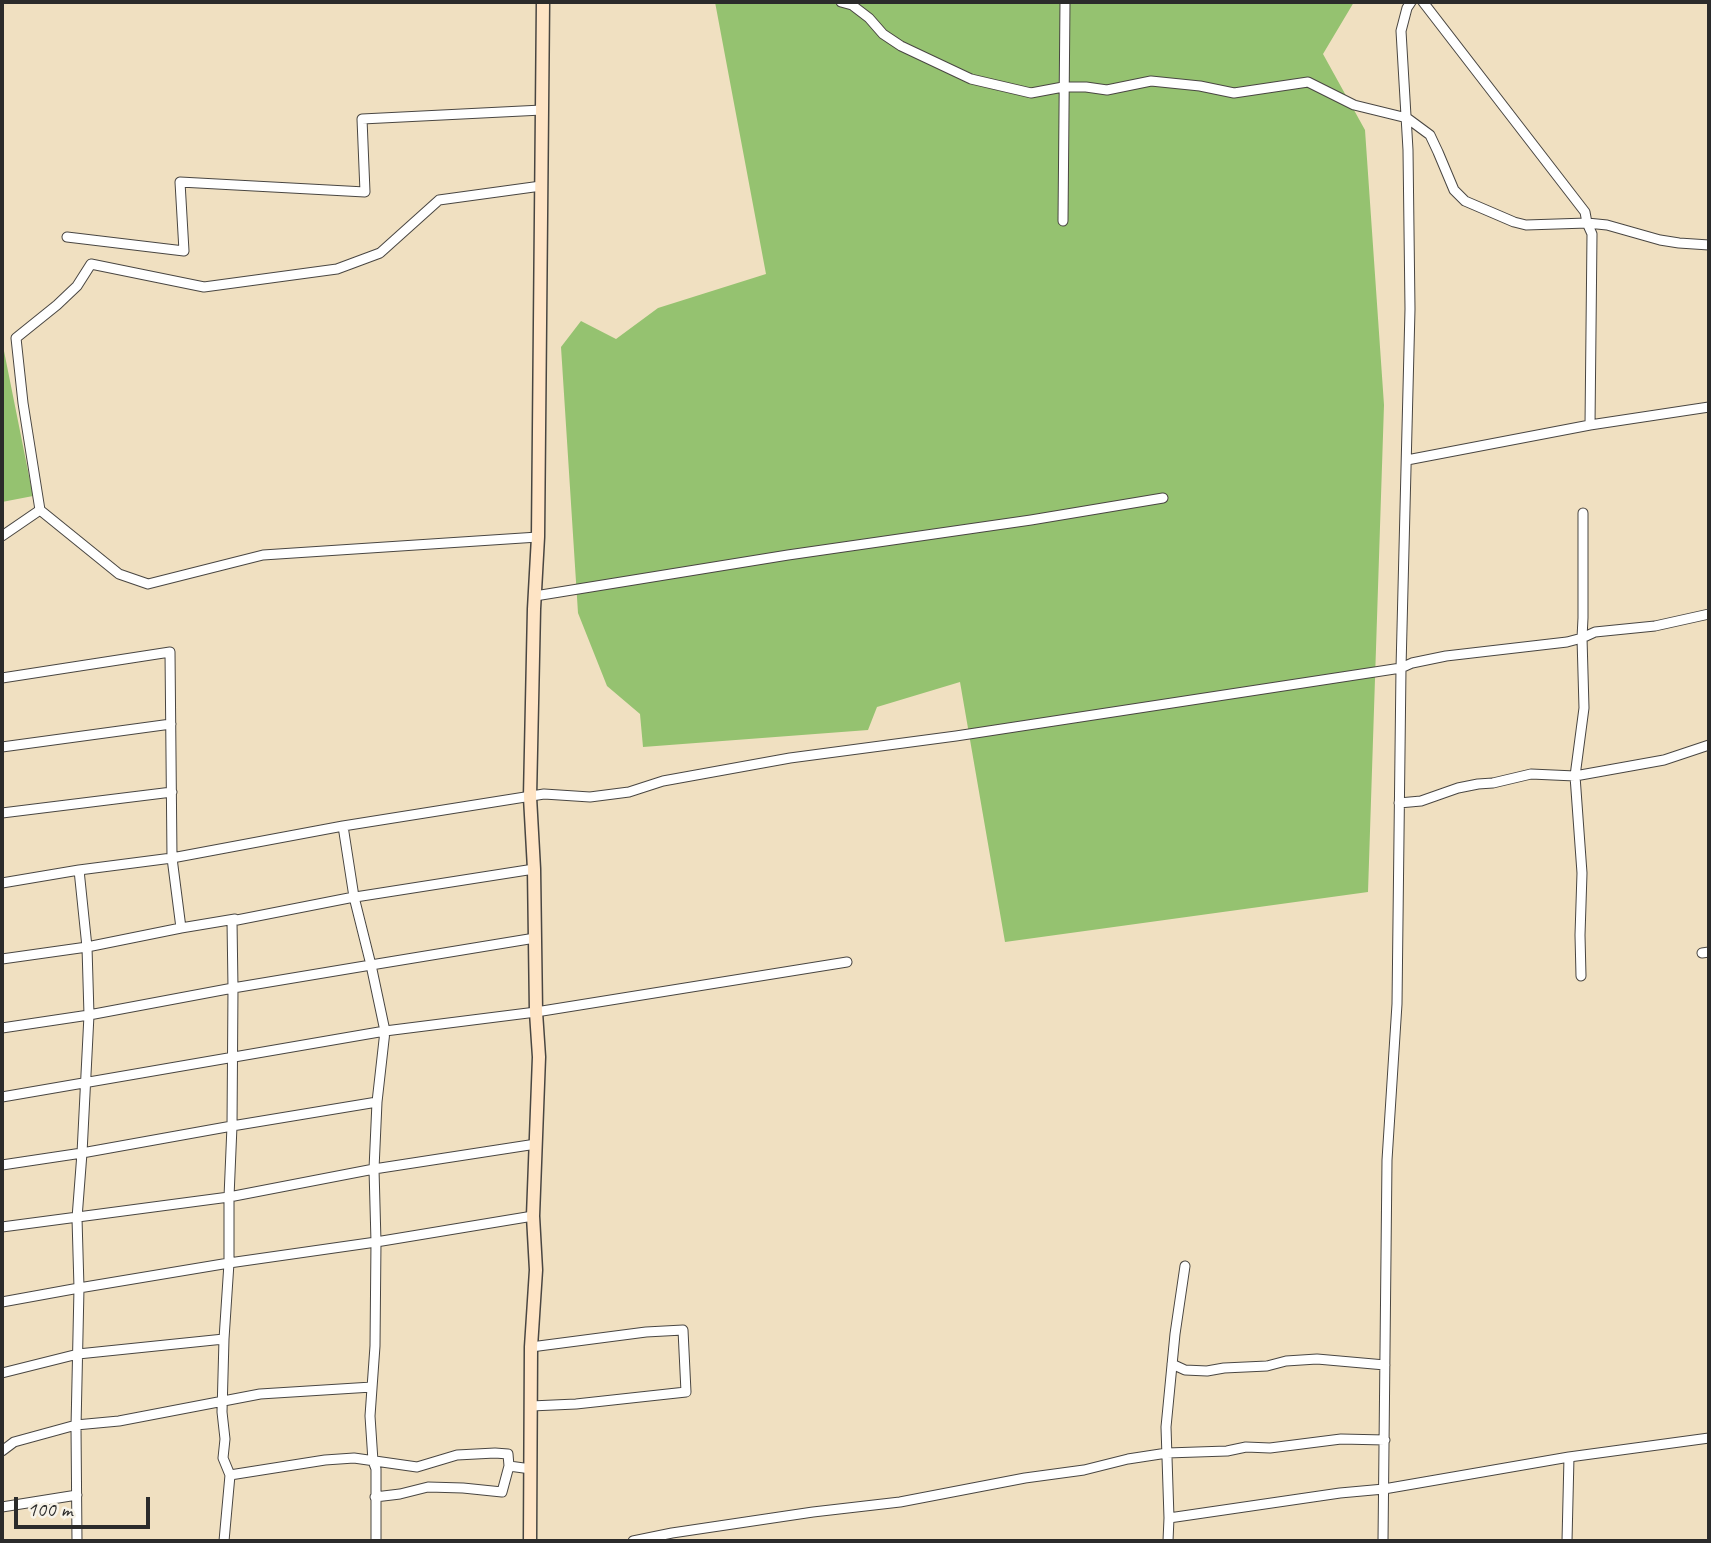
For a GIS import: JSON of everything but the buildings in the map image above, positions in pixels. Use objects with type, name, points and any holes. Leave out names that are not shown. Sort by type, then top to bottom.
[{"type":"street","points":[[530,1541],[531,1347],[536,1270],[533,1216],[539,1057],[530,797],[538,537],[543,2]]},
{"type":"street","points":[[841,2],[852,5],[869,18],[883,34],[901,46],[971,79],[1031,93],[1063,87],[1107,90],[1152,81],[1234,93],[1308,82],[1354,105],[1407,118],[1430,135],[1454,190],[1465,201],[1514,222],[1526,225],[1607,225],[1660,240],[1709,245]]},
{"type":"street","points":[[1063,221],[1065,2]]},
{"type":"street","points":[[1383,1541],[1388,1143],[1397,1004],[1401,668],[1410,309],[1407,118],[1401,31],[1411,2]]},
{"type":"street","points":[[1423,2],[1585,212],[1592,234],[1590,425]]},
{"type":"street","points":[[67,237],[184,251],[180,182],[365,192],[362,119],[542,110]]},
{"type":"street","points":[[538,537],[263,555],[148,584],[119,574],[40,510],[16,338],[57,305],[77,285],[91,264],[204,287],[337,269],[380,253],[439,200],[541,186]]},
{"type":"street","points":[[1407,460],[1590,425],[1709,407]]},
{"type":"street","points":[[535,596],[1163,498]]},
{"type":"street","points":[[2,536],[40,510]]},
{"type":"street","points":[[1581,976],[1582,873],[1575,776],[1584,701],[1583,513]]},
{"type":"street","points":[[2,883],[172,858],[343,826],[544,794],[590,797],[629,792],[663,781],[790,758],[956,736],[1401,668],[1446,656],[1567,642],[1595,632],[1655,626],[1709,614]]},
{"type":"street","points":[[2,678],[170,652],[172,858],[181,928]]},
{"type":"street","points":[[2,747],[171,724]]},
{"type":"street","points":[[1399,803],[1421,801],[1458,788],[1531,774],[1575,776],[1664,760],[1709,745]]},
{"type":"street","points":[[2,813],[172,792]]},
{"type":"street","points":[[343,826],[354,897],[385,1031],[377,1102],[374,1169],[375,1346],[370,1416],[376,1469],[376,1541]]},
{"type":"street","points":[[2,958],[87,947],[354,897],[534,869]]},
{"type":"street","points":[[77,1541],[77,1218],[89,1015],[87,947],[79,870]]},
{"type":"street","points":[[224,1541],[230,1475],[223,1458],[225,1439],[222,1401],[232,1126],[232,921],[354,897]]},
{"type":"street","points":[[2,1028],[535,937]]},
{"type":"street","points":[[2,1097],[385,1031],[536,1012],[847,962]]},
{"type":"street","points":[[2,1165],[377,1102]]},
{"type":"street","points":[[2,1227],[229,1197],[374,1169],[536,1144]]},
{"type":"street","points":[[2,1302],[229,1263],[533,1216]]},
{"type":"street","points":[[1168,1541],[1166,1427],[1185,1266]]},
{"type":"street","points":[[531,1347],[646,1332],[684,1330],[686,1392],[531,1406]]},
{"type":"street","points":[[2,1373],[78,1354],[224,1339]]},
{"type":"street","points":[[1172,1364],[1185,1370],[1207,1371],[1317,1359],[1385,1365]]},
{"type":"street","points":[[2,1451],[14,1442],[76,1425],[119,1421],[260,1394],[372,1387]]},
{"type":"street","points":[[1169,1518],[1384,1489],[1569,1457],[1709,1438]]},
{"type":"street","points":[[633,1541],[723,1525],[900,1502],[1167,1453],[1227,1451],[1246,1447],[1270,1448],[1341,1439],[1385,1440]]},
{"type":"street","points":[[230,1475],[325,1460],[354,1458],[416,1467],[457,1455],[508,1454],[509,1466],[502,1492],[428,1487],[375,1497]]},
{"type":"street","points":[[1567,1541],[1569,1457]]},
{"type":"street","points":[[509,1466],[531,1469]]},
{"type":"street","points":[[2,1507],[77,1495]]},
{"type":"green space","points":[[715,2],[1354,2],[1323,54],[1365,130],[1384,405],[1368,892],[1005,942],[960,682],[877,707],[868,730],[643,747],[640,714],[607,686],[578,613],[561,347],[581,321],[616,339],[658,308],[766,274]]},
{"type":"green space","points":[[2,341],[33,496],[2,502]]}]
